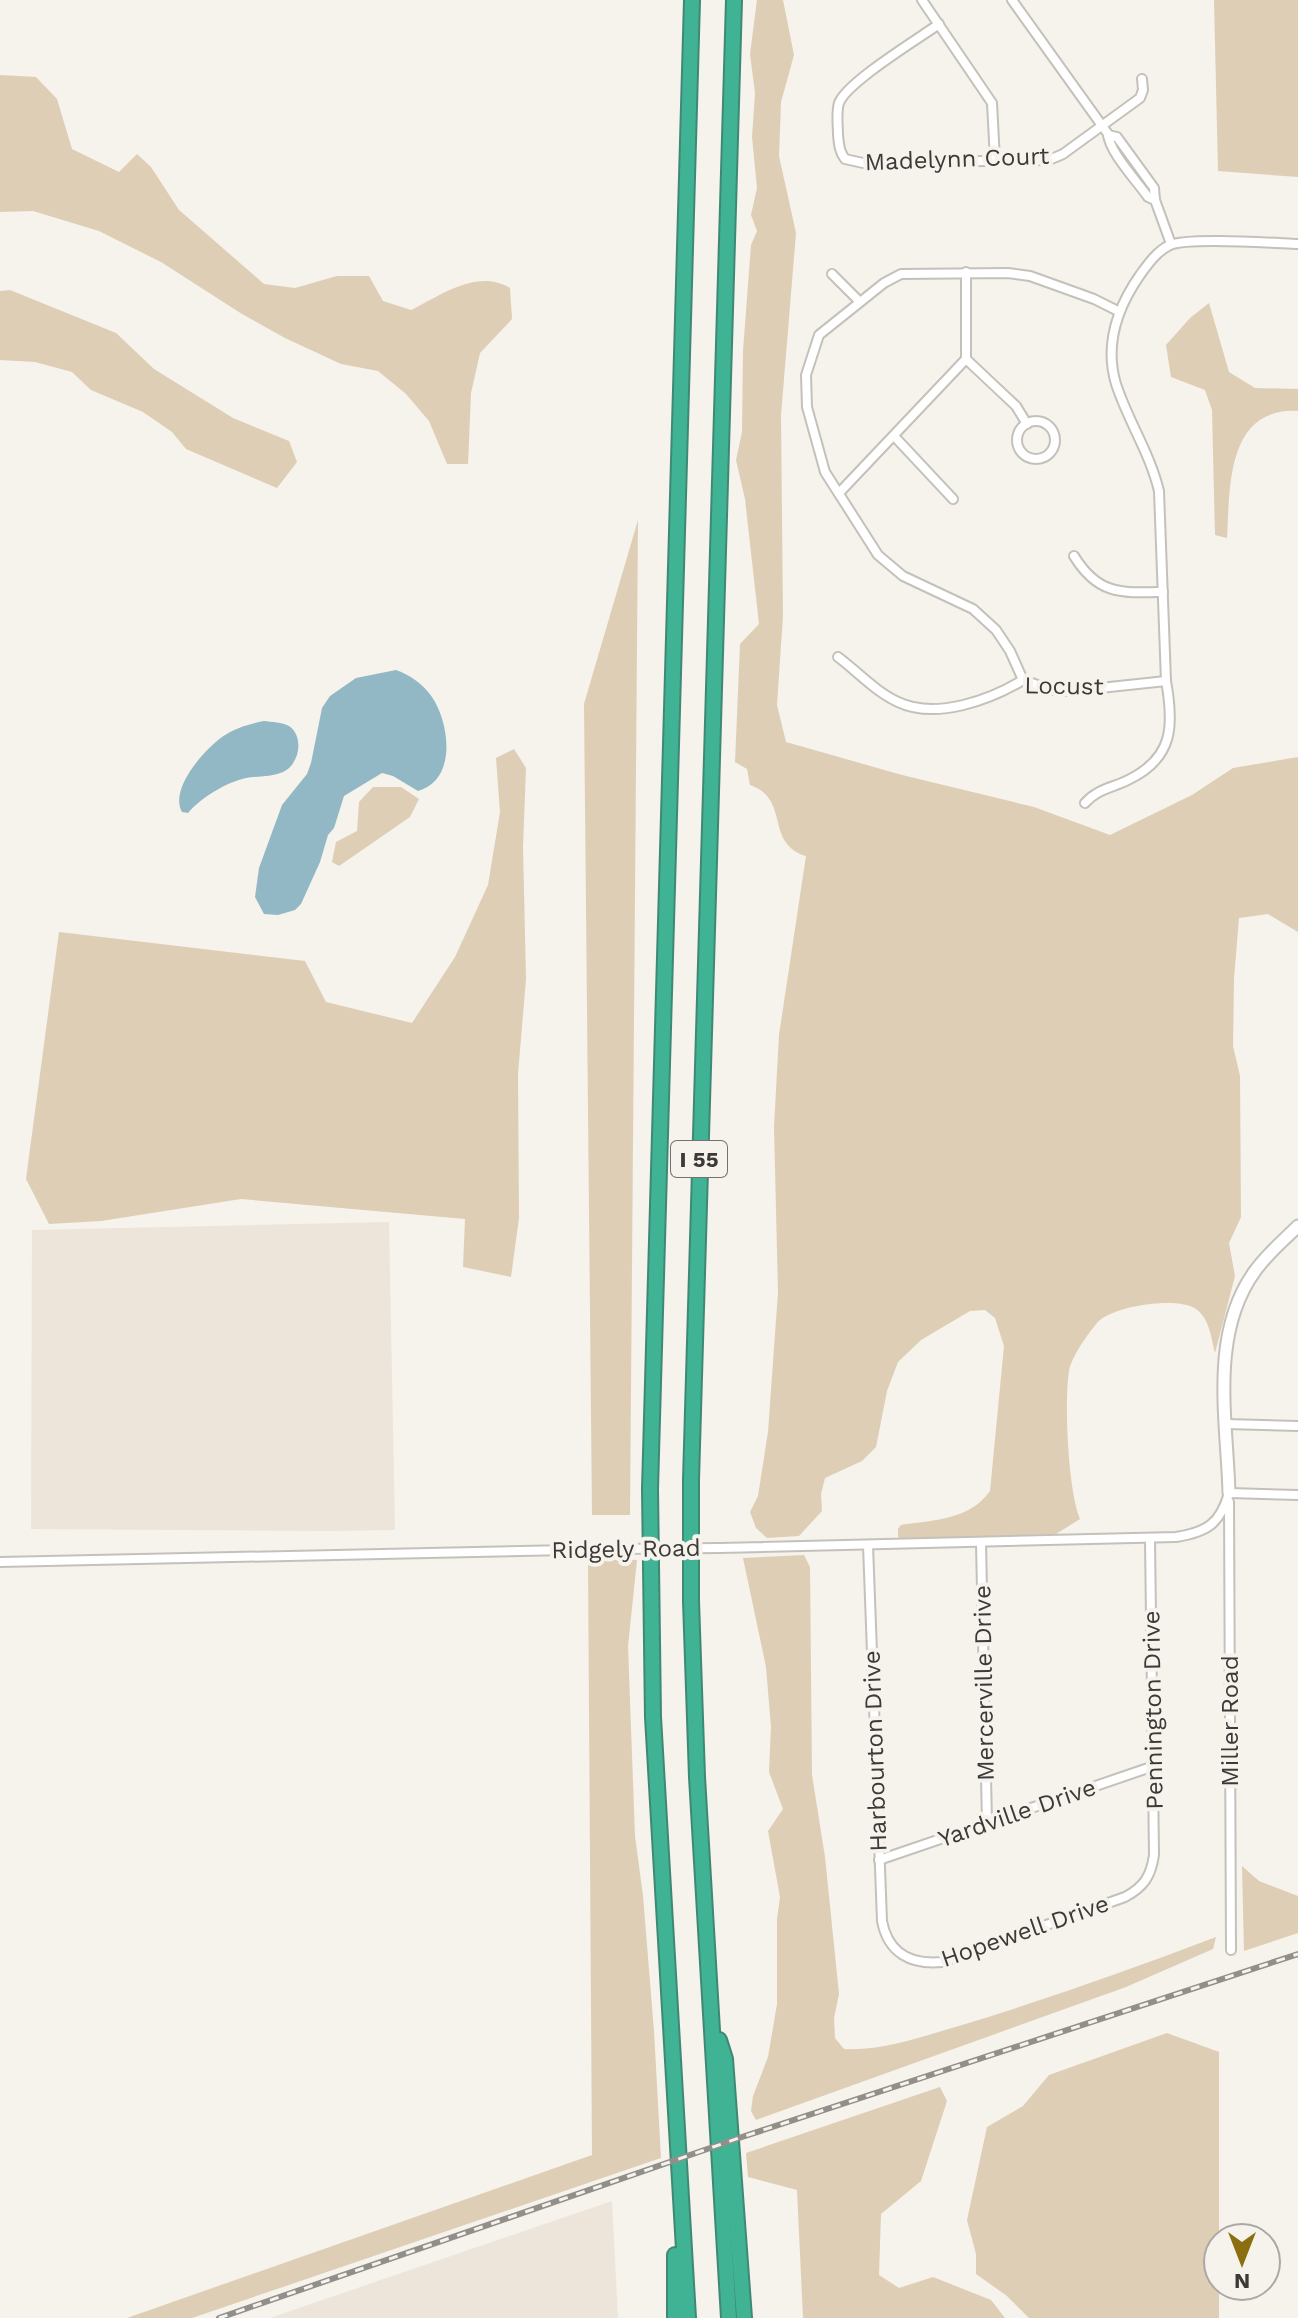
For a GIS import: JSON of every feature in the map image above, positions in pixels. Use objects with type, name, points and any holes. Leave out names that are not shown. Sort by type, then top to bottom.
[{"type":"highway","name":"I 55","points":[[688,2318],[653,1717],[650,1489],[692,0]]},
{"type":"highway","name":"I 55","points":[[729,2318],[696,1763],[691,1480],[734,0]]},
{"type":"highway","points":[[713,2021],[725,2059],[744,2318]]},
{"type":"highway","points":[[675,2318],[679,2182]]},
{"type":"street","points":[[922,0],[992,103],[995,160]]},
{"type":"street","points":[[1012,0],[1102,126],[1108,135],[1108,142],[1122,153],[1148,197],[1155,200],[1171,244]]},
{"type":"street","name":"Madelynn Court","points":[[939,24],[847,91],[837,112],[839,148],[845,159],[852,162],[1055,158],[1140,98],[1142,79]]},
{"type":"street","points":[[1085,803],[1101,790],[1142,772],[1163,753],[1169,738],[1171,711],[1166,681],[1159,491],[1153,465],[1112,369],[1111,345],[1118,311],[1147,265],[1171,244],[1298,244]]},
{"type":"street","points":[[1023,680],[996,630],[973,609],[903,576],[878,555],[825,472],[807,407],[806,375],[819,335],[884,283],[901,274],[966,272],[1030,276],[1118,311]]},
{"type":"street","points":[[839,493],[966,359],[966,272]]},
{"type":"street","points":[[832,274],[860,302]]},
{"type":"street","points":[[966,359],[1016,406],[1027,424]]},
{"type":"street","points":[[1044,422],[1055,435],[1052,452],[1043,458],[1028,457],[1018,445],[1018,435],[1027,424],[1044,422]]},
{"type":"street","points":[[894,436],[953,499]]},
{"type":"street","points":[[1074,556],[1083,570],[1107,589],[1122,593],[1163,592]]},
{"type":"street","name":"Locust","points":[[838,657],[898,702],[915,708],[949,706],[998,695],[1023,680],[1052,690],[1072,691],[1166,681]]},
{"type":"street","points":[[1298,1226],[1256,1269],[1238,1299],[1231,1317],[1225,1352],[1229,1493],[1298,1495]]},
{"type":"street","points":[[1226,1424],[1298,1426]]},
{"type":"street","name":"Ridgely Road","points":[[0,1562],[1150,1539],[1194,1534],[1205,1529],[1219,1518],[1229,1493]]},
{"type":"street","name":"Miller Road","points":[[1229,1493],[1231,1950]]},
{"type":"street","name":"Pennington Drive","points":[[1148,1880],[1154,1855],[1150,1539]]},
{"type":"street","name":"Mercerville Drive","points":[[981,1543],[987,1823]]},
{"type":"street","name":"Harbourton Drive","points":[[868,1545],[882,1921],[887,1940],[898,1953]]},
{"type":"street","name":"Yardville Drive","points":[[879,1860],[1154,1766]]},
{"type":"street","name":"Hopewell Drive","points":[[898,1953],[912,1961],[927,1964],[942,1962],[1125,1897],[1148,1880]]},
{"type":"shaded area","points":[[757,0],[783,0],[794,55],[781,102],[779,156],[796,233],[781,415],[783,616],[777,705],[786,742],[902,775],[1034,807],[1110,835],[1192,795],[1233,768],[1298,757],[1298,932],[1268,914],[1239,918],[1233,1046],[1240,1076],[1241,1217],[1229,1243],[1235,1276],[1215,1353],[1204,1318],[1187,1305],[1160,1303],[1130,1308],[1097,1323],[1073,1359],[1069,1371],[1067,1424],[1070,1468],[1080,1519],[1056,1534],[904,1540],[898,1537],[901,1525],[961,1513],[982,1501],[990,1491],[1004,1346],[995,1318],[985,1310],[970,1311],[921,1340],[898,1362],[887,1391],[876,1447],[862,1461],[825,1478],[821,1494],[822,1511],[799,1536],[767,1538],[756,1528],[750,1512],[758,1496],[768,1432],[778,1292],[774,1127],[779,1035],[806,856],[793,850],[785,841],[770,800],[750,785],[747,769],[735,762],[740,644],[759,624],[745,499],[736,460],[742,432],[743,351],[751,245],[757,231],[751,215],[757,188],[752,137],[755,93],[750,54]]},
{"type":"shaded area","points":[[1214,0],[1298,0],[1298,177],[1218,171]]},
{"type":"shaded area","points":[[0,75],[36,77],[57,99],[72,149],[119,172],[137,154],[151,167],[179,210],[264,284],[295,288],[337,276],[369,276],[383,301],[411,310],[447,291],[473,282],[498,283],[510,288],[512,319],[480,353],[471,393],[468,464],[447,464],[429,421],[406,394],[378,371],[341,364],[285,338],[161,262],[99,231],[33,211],[0,212]]},
{"type":"shaded area","points":[[10,290],[116,333],[154,369],[233,418],[289,441],[297,462],[277,488],[186,449],[172,432],[143,412],[91,390],[72,372],[35,362],[0,360],[0,291]]},
{"type":"shaded area","points":[[1209,303],[1229,372],[1255,388],[1298,389],[1298,411],[1274,413],[1257,422],[1245,436],[1232,475],[1227,538],[1215,535],[1212,410],[1205,390],[1171,377],[1166,345],[1190,318]]},
{"type":"shaded area","points":[[638,520],[630,1515],[592,1515],[584,704]]},
{"type":"shaded area","points":[[514,749],[526,768],[523,847],[526,979],[518,1074],[519,1218],[511,1277],[463,1267],[465,1219],[241,1199],[101,1221],[49,1224],[26,1179],[59,932],[305,961],[326,1002],[412,1023],[455,957],[488,885],[500,812],[496,758]]},
{"type":"shaded area","points":[[373,787],[401,787],[419,799],[410,817],[339,866],[332,862],[336,842],[357,831],[359,802]]},
{"type":"shaded area","points":[[389,1222],[395,1530],[31,1529],[32,1230]]},
{"type":"shaded area","points":[[804,1555],[810,1567],[812,1775],[825,1857],[839,1994],[834,2018],[835,2038],[844,2049],[889,2045],[962,2025],[1216,1937],[1213,1949],[1126,1987],[756,2120],[751,2111],[753,2096],[768,2057],[777,2004],[780,1897],[768,1831],[783,1809],[769,1772],[771,1727],[766,1667],[743,1558]]},
{"type":"shaded area","points":[[588,1559],[637,1560],[628,1646],[635,1836],[654,2031],[661,2158],[192,2318],[127,2318],[592,2155]]},
{"type":"shaded area","points":[[1242,1866],[1259,1881],[1298,1896],[1298,1933],[1244,1951]]},
{"type":"shaded area","points":[[1167,2033],[1219,2052],[1219,2222],[1202,2222],[1202,2302],[1219,2302],[1219,2318],[1029,2318],[1007,2296],[976,2274],[976,2254],[967,2220],[987,2127],[1023,2106],[1049,2075]]},
{"type":"shaded area","points":[[940,2087],[947,2101],[921,2181],[881,2214],[879,2275],[899,2288],[933,2277],[991,2300],[1005,2318],[803,2318],[797,2190],[748,2177],[746,2153]]},
{"type":"shaded area","points":[[612,2201],[618,2318],[270,2318],[334,2296]]},
{"type":"water","points":[[396,670],[420,684],[438,708],[446,736],[444,764],[439,775],[431,785],[418,791],[382,773],[344,796],[334,828],[328,835],[301,904],[295,910],[278,915],[264,914],[255,897],[259,868],[282,805],[307,774],[322,708],[330,696],[356,678]]},
{"type":"water","points":[[264,721],[289,726],[294,731],[298,750],[289,768],[279,774],[230,783],[207,796],[188,813],[182,812],[180,792],[190,771],[206,751],[232,731]]},
{"type":"railway","points":[[219,2318],[742,2137],[1298,1954]]}]
